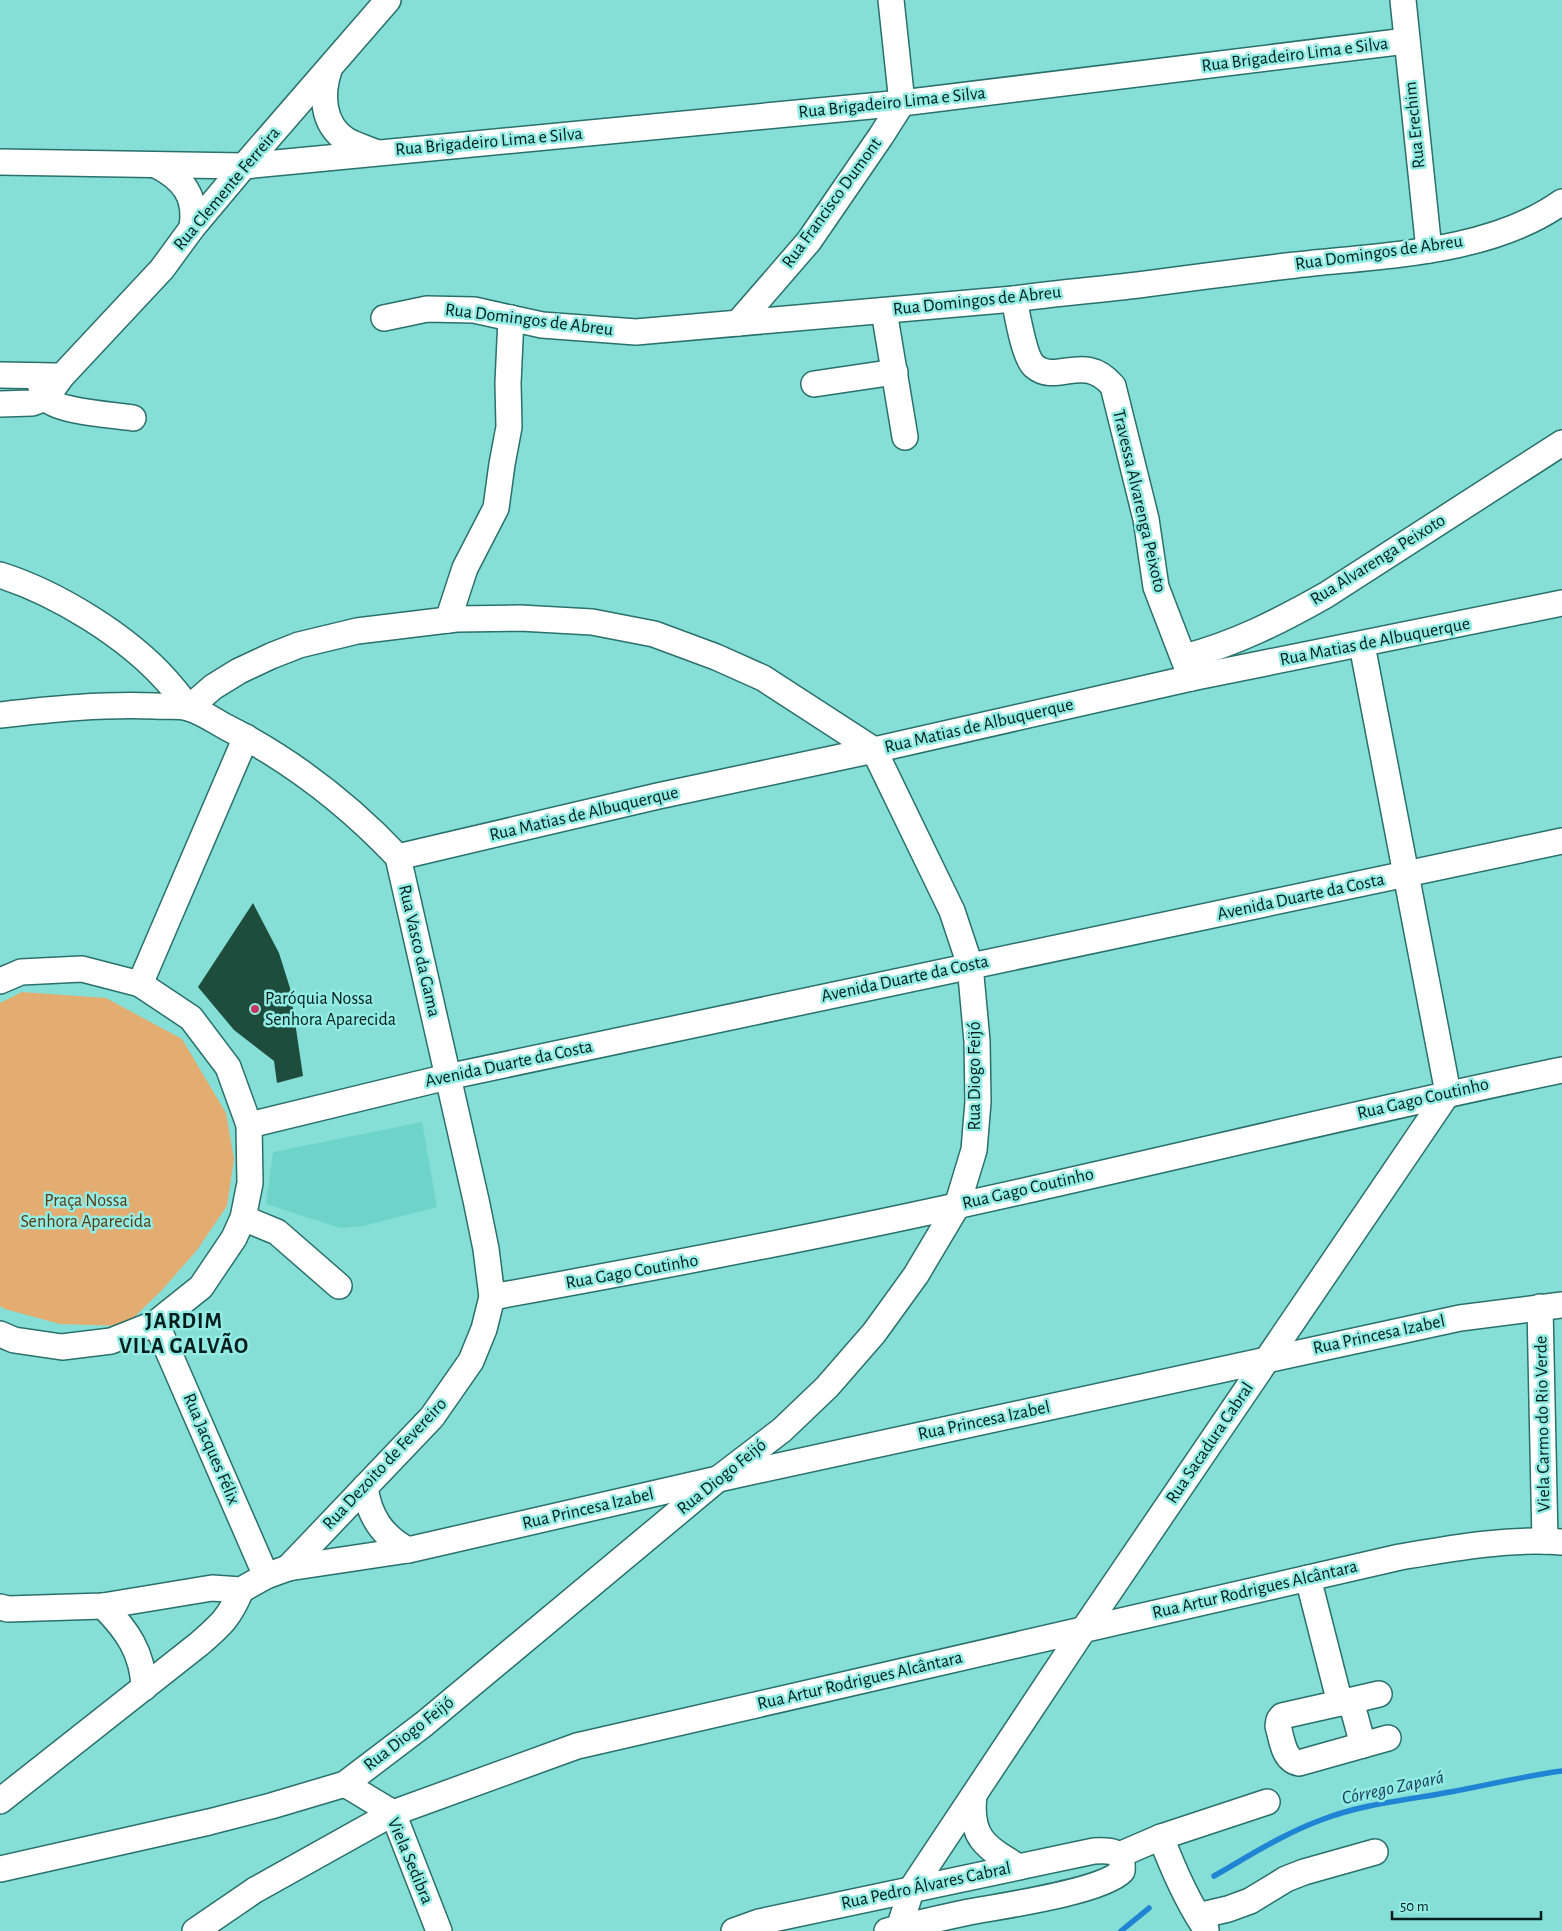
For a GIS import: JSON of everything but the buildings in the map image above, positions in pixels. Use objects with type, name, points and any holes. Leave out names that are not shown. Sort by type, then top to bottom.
[{"type":"street","name":"Rua Clemente Ferreira","points":[[41,387],[62,376],[162,269],[192,228],[244,166],[388,0]]},
{"type":"street","points":[[891,0],[902,103]]},
{"type":"street","name":"Rua Erechim","points":[[1403,0],[1429,250]]},
{"type":"street","name":"Rua Brigadeiro Lima e Silva","points":[[0,162],[244,166],[902,103],[1406,41]]},
{"type":"street","name":"Rua Brigadeiro Lima e Silva","points":[[329,70],[324,86],[324,102],[327,116],[335,130],[346,140],[377,153]]},
{"type":"street","name":"Rua Francisco Dumont","points":[[738,323],[809,241],[902,103]]},
{"type":"street","points":[[156,166],[174,175],[187,190],[194,214],[192,228]]},
{"type":"street","name":"Rua Domingos de Abreu","points":[[384,318],[427,309],[474,310],[542,325],[636,332],[1014,299],[1429,250],[1493,236],[1545,214],[1562,202]]},
{"type":"street","name":"Travessa Alvarenga Peixoto","points":[[1014,299],[1027,355],[1034,366],[1047,373],[1086,369],[1098,372],[1113,386],[1146,519],[1156,587],[1188,668]]},
{"type":"street","points":[[884,310],[905,438]]},
{"type":"street","points":[[448,620],[465,568],[496,508],[509,427],[508,383],[511,318]]},
{"type":"street","points":[[814,384],[895,372]]},
{"type":"street","points":[[0,375],[41,387],[54,404],[68,409],[133,418]]},
{"type":"street","points":[[0,404],[32,402],[41,387]]},
{"type":"street","name":"Rua Alvarenga Peixoto","points":[[1188,668],[1286,618],[1326,595],[1562,443]]},
{"type":"street","points":[[0,575],[18,581],[90,617],[145,659],[167,681],[189,708],[246,737],[295,768],[334,796],[373,831],[398,857]]},
{"type":"street","name":"Rua Matias de Albuquerque","points":[[398,857],[658,796],[874,750],[1188,668],[1362,645],[1562,604]]},
{"type":"street","points":[[0,715],[71,707],[130,705],[189,708],[213,687],[239,671],[299,645],[356,631],[448,620],[520,618],[592,622],[654,634],[716,657],[763,678],[874,750]]},
{"type":"street","points":[[1362,645],[1448,1093]]},
{"type":"street","points":[[140,984],[246,737]]},
{"type":"street","name":"Rua Diogo Feijó","points":[[0,1869],[227,1817],[345,1784],[424,1724],[718,1479],[782,1430],[833,1380],[874,1333],[916,1275],[957,1206],[974,1150],[978,1102],[977,1041],[970,966],[952,911],[874,750]]},
{"type":"street","name":"Avenida Duarte da Costa","points":[[249,1125],[447,1077],[1562,842]]},
{"type":"street","name":"Rua Vasco da Gama","points":[[398,857],[476,1200],[486,1249],[492,1297]]},
{"type":"street","points":[[0,981],[21,972],[82,969],[140,984],[191,1018],[228,1067],[249,1125],[250,1183],[243,1218],[234,1238],[201,1287],[156,1322],[110,1341],[62,1347],[14,1340],[0,1334]]},
{"type":"street","name":"Rua Gago Coutinho","points":[[492,1297],[724,1255],[957,1206],[1448,1093],[1562,1070]]},
{"type":"street","name":"Rua Sacadura Cabral","points":[[893,1930],[912,1888],[1084,1629],[1448,1093]]},
{"type":"street","points":[[243,1218],[277,1232],[339,1286]]},
{"type":"street","name":"Rua Dezoito de Fevereiro","points":[[277,1572],[365,1487],[432,1417],[471,1361],[484,1330],[492,1297]]},
{"type":"street","name":"Rua Princesa Izabel","points":[[241,1590],[277,1572],[408,1550],[718,1479],[1460,1318],[1551,1306]]},
{"type":"street","name":"Viela Carmo do Rio Verde","points":[[1551,1306],[1554,1542]]},
{"type":"street","name":"Rua Jacques Félix","points":[[156,1322],[277,1572]]},
{"type":"street","points":[[365,1487],[369,1506],[377,1524],[396,1543],[408,1550]]},
{"type":"street","name":"Rua Artur Rodrigues Alcântara","points":[[194,1931],[255,1890],[393,1814],[577,1746],[1400,1556],[1471,1545],[1554,1542]]},
{"type":"street","points":[[1308,1578],[1346,1702],[1363,1745]]},
{"type":"street","points":[[0,1607],[8,1609],[103,1606],[212,1588],[241,1590],[234,1609],[221,1625],[0,1801]]},
{"type":"street","points":[[103,1606],[120,1623],[134,1642],[142,1665],[144,1688]]},
{"type":"street","points":[[1379,1694],[1282,1716],[1278,1720],[1278,1726],[1287,1756],[1292,1762],[1299,1763],[1388,1738]]},
{"type":"street","name":"Viela Sedibra","points":[[345,1784],[393,1814],[439,1931]]},
{"type":"street","points":[[974,1795],[972,1810],[978,1834],[986,1845],[1019,1867]]},
{"type":"street","points":[[1119,1855],[1161,1837],[1267,1802]]},
{"type":"street","points":[[1161,1837],[1169,1859],[1202,1924],[1228,1909],[1250,1901],[1304,1872],[1375,1852]]},
{"type":"street","name":"Rua Pedro Álvares Cabral","points":[[734,1931],[759,1922],[912,1888],[1094,1851],[1106,1850],[1114,1852],[1119,1855],[1122,1864],[1122,1871],[1105,1882],[1034,1901],[969,1912],[893,1930]]},
{"type":"shaded area","points":[[422,1122],[437,1207],[363,1226],[340,1228],[266,1204],[273,1152]]},
{"type":"green space","name":"Praça Nossa Senhora Aparecida","points":[[22,992],[106,998],[182,1039],[226,1113],[234,1159],[227,1206],[197,1250],[162,1290],[125,1326],[60,1324],[0,1306],[0,1003]]},
{"type":"waterway","name":"Córrego Zapará","points":[[1214,1876],[1253,1853],[1307,1826],[1352,1810],[1562,1771]]},
{"type":"waterway","name":"Córrego Zapará","points":[[1121,1931],[1149,1908]]},
{"type":"place","name":"Paróquia Nossa Senhora Aparecida","points":[[255,1009]]},
{"type":"district","name":"JARDIM VILA GALVÃO","points":[[184,1334]]}]
